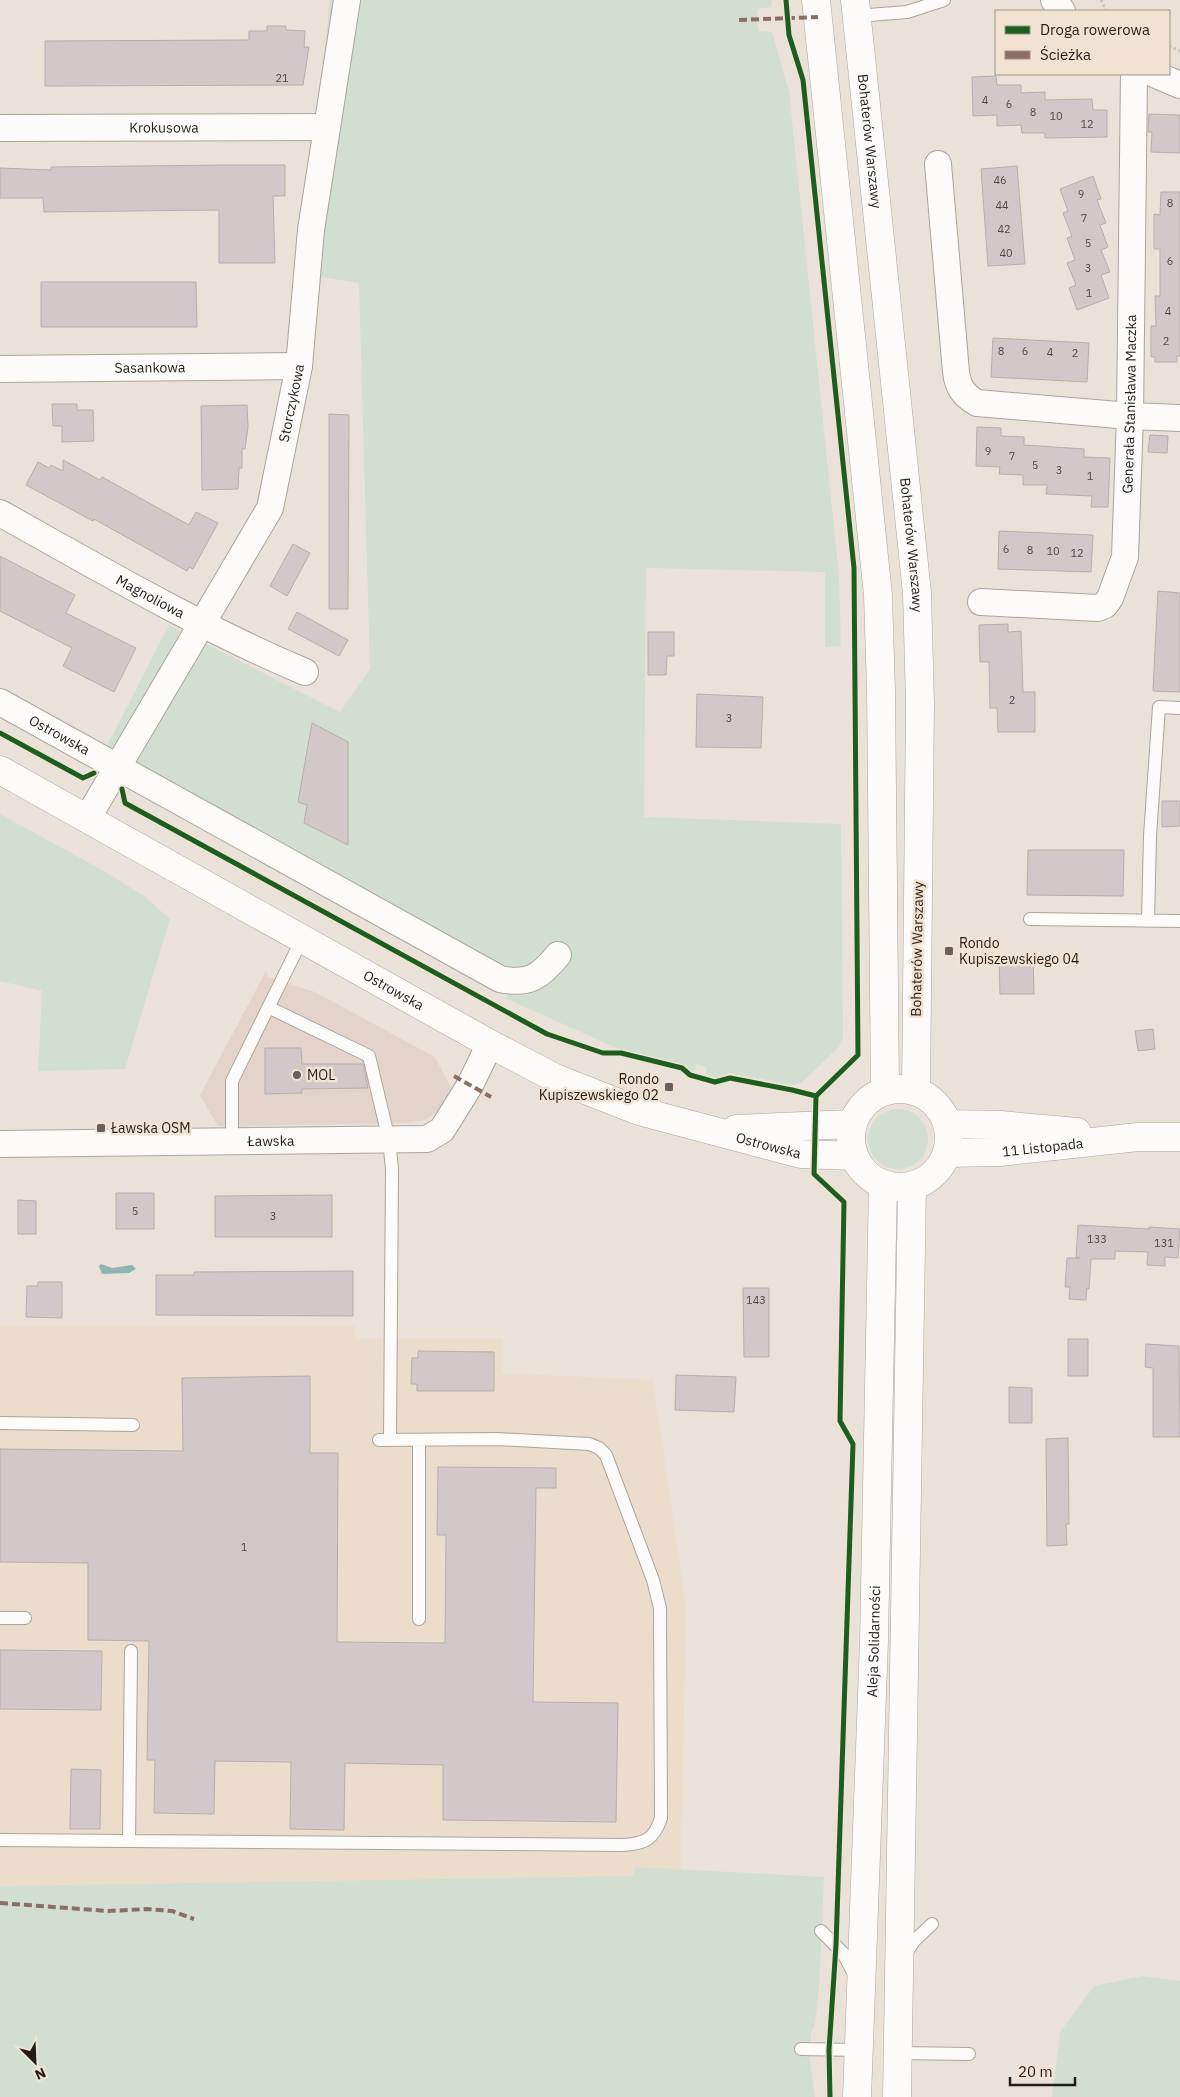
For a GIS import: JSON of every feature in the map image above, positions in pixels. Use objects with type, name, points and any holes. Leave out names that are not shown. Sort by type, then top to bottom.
[{"type":"main road","points":[[816,0],[878,596],[886,1090]]},
{"type":"main road","name":"Bohaterów Warszawy","points":[[856,8],[917,593],[920,703],[916,1091]]},
{"type":"main road","name":"Ostrowska","points":[[0,770],[490,1044],[555,1078],[639,1111],[801,1154],[853,1156]]},
{"type":"main road","points":[[901,1088],[916,1091],[936,1104],[948,1124],[950,1138],[947,1153],[942,1164],[924,1182],[897,1188],[883,1185],[865,1173],[853,1156],[850,1140],[852,1124],[859,1109],[871,1097],[886,1090],[901,1088]]},
{"type":"main road","name":"Ostrowska","points":[[714,1131],[852,1124]]},
{"type":"main road","name":"11 Listopada","points":[[948,1124],[1000,1125],[1138,1137],[1180,1137]]},
{"type":"main road","name":"11 Listopada","points":[[947,1153],[1000,1152],[1138,1137]]},
{"type":"main road","name":"Aleja Solidarności","points":[[857,2097],[874,1642],[883,1185]]},
{"type":"main road","points":[[897,2097],[912,1186]]},
{"type":"street","name":"Storczykowa","points":[[118,768],[270,508],[299,366],[311,230],[347,0]]},
{"type":"street","name":"Generała Stanisława Maczka","points":[[982,602],[1098,608],[1105,605],[1110,598],[1125,557],[1130,416],[1134,75]]},
{"type":"street","points":[[1156,75],[1180,85]]},
{"type":"street","name":"Krokusowa","points":[[0,128],[326,127]]},
{"type":"street","points":[[938,164],[956,372],[958,384],[967,397],[976,403],[1130,416],[1180,418]]},
{"type":"street","name":"Sasankowa","points":[[0,369],[299,366]]},
{"type":"street","name":"Magnoliowa","points":[[0,513],[202,625],[246,647],[305,672]]},
{"type":"street","name":"Ostrowska","points":[[0,702],[500,979],[516,982],[532,978],[548,968],[558,955]]},
{"type":"street","points":[[87,819],[118,768]]},
{"type":"street","name":"Ławska","points":[[0,1144],[428,1139],[442,1130],[474,1078],[490,1044]]},
{"type":"lane","points":[[856,8],[907,12],[944,0]]},
{"type":"lane","points":[[1148,921],[1150,836],[1159,707],[1180,708]]},
{"type":"lane","points":[[1030,919],[1180,921]]},
{"type":"lane","points":[[232,1141],[232,1082],[270,1008],[302,939]]},
{"type":"lane","points":[[0,1840],[639,1844],[649,1838],[657,1829],[661,1818],[660,1608],[655,1585],[606,1455],[599,1448],[589,1444],[498,1438],[384,1440],[392,1169],[389,1140],[369,1056],[270,1008]]},
{"type":"lane","points":[[0,1423],[133,1425]]},
{"type":"lane","points":[[418,1440],[419,1620]]},
{"type":"lane","points":[[0,1618],[25,1618]]},
{"type":"lane","points":[[129,1841],[131,1651]]},
{"type":"lane","points":[[899,1964],[914,1941],[932,1924]]},
{"type":"lane","points":[[821,1931],[843,1953],[860,1987]]},
{"type":"lane","points":[[801,2050],[858,2050]]},
{"type":"lane","points":[[898,2053],[969,2054]]},
{"type":"shaded area","points":[[266,971],[268,977],[315,992],[435,1057],[451,1088],[440,1108],[432,1116],[424,1120],[407,1123],[218,1126],[200,1095]]},
{"type":"shaded area","points":[[0,1325],[355,1325],[355,1339],[503,1339],[502,1373],[653,1380],[686,1606],[681,1876],[0,1886]]},
{"type":"green space","points":[[330,0],[772,0],[771,7],[757,9],[758,31],[772,32],[789,91],[839,576],[841,646],[825,647],[825,572],[646,568],[644,817],[841,824],[843,1037],[838,1048],[801,1083],[793,1085],[729,1073],[718,1078],[705,1074],[707,1068],[696,1064],[694,1071],[614,1047],[505,998],[509,995],[532,994],[543,988],[560,973],[540,963],[512,970],[497,966],[105,750],[169,625],[340,712],[370,669],[359,283],[301,274]]},
{"type":"green space","points":[[0,814],[104,871],[144,896],[170,919],[125,1069],[38,1071],[42,991],[0,981]]},
{"type":"green space","points":[[898,1109],[915,1114],[923,1122],[928,1139],[923,1156],[915,1164],[898,1169],[881,1164],[873,1156],[868,1139],[873,1122],[881,1114]]},
{"type":"green space","points":[[635,1867],[824,1877],[819,1988],[815,2025],[811,2033],[810,2062],[815,2097],[0,2097],[0,1886],[634,1876]]},
{"type":"green space","points":[[1142,1976],[1180,1981],[1180,2097],[1052,2097],[1060,2032],[1094,1986]]},
{"type":"water","points":[[101,1264],[112,1268],[132,1265],[136,1269],[129,1273],[102,1274],[99,1266]]},
{"type":"building","points":[[267,26],[286,26],[286,30],[305,31],[304,47],[309,47],[303,85],[45,86],[45,41],[249,40],[249,31],[267,31]]},
{"type":"building","points":[[996,76],[997,85],[1021,85],[1021,93],[1045,92],[1045,100],[1092,99],[1093,110],[1107,110],[1107,137],[1045,138],[1045,133],[1022,133],[1021,125],[997,126],[997,115],[973,116],[972,77]]},
{"type":"building","points":[[1149,114],[1180,115],[1180,153],[1151,152],[1152,132],[1148,132]]},
{"type":"building","points":[[285,165],[285,196],[273,196],[275,263],[219,263],[219,210],[44,212],[43,198],[0,198],[0,168],[51,170],[51,167]]},
{"type":"building","points":[[1017,166],[1025,264],[988,266],[981,169]]},
{"type":"building","points":[[1093,176],[1101,199],[1097,200],[1106,223],[1100,225],[1108,247],[1101,250],[1110,272],[1101,275],[1109,298],[1077,310],[1069,288],[1076,285],[1067,263],[1075,260],[1067,238],[1072,236],[1063,213],[1068,211],[1060,189]]},
{"type":"building","points":[[1161,192],[1180,192],[1180,356],[1177,356],[1177,362],[1155,362],[1155,357],[1151,357],[1151,326],[1156,326],[1155,296],[1160,296],[1160,249],[1154,249],[1154,214],[1160,215]]},
{"type":"building","points":[[41,282],[196,282],[197,327],[41,327]]},
{"type":"building","points":[[993,338],[1089,343],[1087,382],[991,377]]},
{"type":"building","points":[[52,404],[77,404],[77,410],[93,410],[94,441],[62,442],[62,426],[53,426]]},
{"type":"building","points":[[247,405],[248,427],[245,449],[242,449],[242,468],[239,468],[238,489],[202,490],[201,406]]},
{"type":"building","points":[[329,414],[349,415],[348,609],[329,609]]},
{"type":"building","points":[[977,427],[1001,428],[1001,436],[1024,437],[1024,445],[1084,449],[1084,457],[1110,458],[1108,507],[1091,507],[1092,496],[1046,494],[1047,485],[1023,485],[1023,475],[999,474],[1000,467],[976,466]]},
{"type":"building","points":[[1150,435],[1168,436],[1167,453],[1148,452]]},
{"type":"building","points":[[63,460],[100,480],[102,477],[189,525],[196,512],[218,523],[193,569],[189,567],[187,571],[94,519],[93,521],[26,485],[38,462],[49,468],[51,465],[63,471]]},
{"type":"building","points":[[999,531],[1093,535],[1091,572],[998,569]]},
{"type":"building","points":[[293,544],[310,553],[287,596],[270,586]]},
{"type":"building","points":[[0,556],[75,595],[66,613],[136,648],[114,692],[63,666],[72,648],[0,611]]},
{"type":"building","points":[[1158,591],[1180,593],[1180,692],[1153,691]]},
{"type":"building","points":[[297,612],[348,640],[339,656],[288,629]]},
{"type":"building","points":[[1008,624],[1008,632],[1021,631],[1023,692],[1035,692],[1035,732],[998,732],[997,708],[990,708],[989,662],[980,662],[979,625]]},
{"type":"building","points":[[648,632],[674,632],[674,656],[667,656],[666,675],[648,675]]},
{"type":"building","points":[[697,694],[763,697],[761,748],[696,747]]},
{"type":"building","points":[[312,723],[348,742],[348,845],[304,823],[307,805],[298,802]]},
{"type":"building","points":[[1162,801],[1180,801],[1180,826],[1162,827]]},
{"type":"building","points":[[1028,850],[1124,850],[1123,896],[1027,895]]},
{"type":"building","points":[[1033,955],[1034,994],[1000,994],[999,956]]},
{"type":"building","points":[[1153,1029],[1155,1049],[1138,1051],[1135,1031]]},
{"type":"building","points":[[265,1048],[301,1048],[302,1064],[363,1064],[368,1088],[302,1089],[302,1093],[265,1094]]},
{"type":"building","points":[[116,1193],[154,1193],[154,1229],[116,1229]]},
{"type":"building","points":[[332,1195],[332,1237],[215,1237],[215,1196]]},
{"type":"building","points":[[18,1200],[36,1201],[36,1234],[18,1234]]},
{"type":"building","points":[[1078,1225],[1180,1229],[1178,1258],[1165,1257],[1165,1266],[1147,1265],[1148,1252],[1115,1251],[1115,1259],[1091,1259],[1089,1289],[1087,1288],[1086,1300],[1069,1299],[1070,1287],[1065,1287],[1067,1258],[1076,1258]]},
{"type":"building","points":[[353,1271],[353,1316],[156,1315],[156,1275],[194,1275],[194,1272]]},
{"type":"building","points":[[38,1282],[62,1282],[62,1318],[26,1317],[27,1286],[38,1286]]},
{"type":"building","points":[[743,1288],[769,1288],[769,1357],[744,1357]]},
{"type":"building","points":[[1068,1339],[1088,1339],[1088,1376],[1068,1376]]},
{"type":"building","points":[[1146,1344],[1179,1346],[1180,1437],[1153,1437],[1153,1368],[1145,1367]]},
{"type":"building","points":[[418,1351],[494,1352],[494,1391],[417,1391],[417,1384],[411,1384],[412,1358],[418,1358]]},
{"type":"building","points":[[676,1375],[736,1377],[734,1412],[675,1410]]},
{"type":"building","points":[[310,1376],[310,1453],[338,1453],[337,1642],[445,1643],[446,1535],[437,1535],[438,1467],[556,1468],[556,1488],[536,1488],[533,1702],[618,1703],[616,1822],[443,1820],[443,1765],[345,1763],[344,1830],[290,1829],[291,1762],[215,1761],[214,1814],[154,1813],[155,1760],[147,1760],[149,1641],[88,1640],[88,1563],[0,1562],[0,1449],[183,1451],[182,1378]]},
{"type":"building","points":[[1009,1387],[1032,1388],[1032,1423],[1009,1423]]},
{"type":"building","points":[[1068,1438],[1069,1524],[1066,1524],[1067,1545],[1047,1546],[1046,1439]]},
{"type":"building","points":[[0,1650],[102,1651],[101,1710],[0,1709]]},
{"type":"building","points":[[71,1769],[101,1770],[100,1829],[70,1829]]},
{"type":"marked path","points":[[739,20],[818,17]]},
{"type":"marked path","points":[[454,1076],[491,1097]]},
{"type":"marked path","points":[[0,1903],[108,1911],[147,1909],[172,1911],[194,1919]]},
{"type":"cycle path","points":[[786,0],[789,35],[803,80],[854,568],[858,1055],[816,1096],[814,1174],[844,1202],[840,1421],[853,1444],[836,1945],[829,2050],[830,2097]]},
{"type":"cycle path","points":[[0,733],[83,778],[94,773]]},
{"type":"cycle path","points":[[122,789],[125,803],[547,1034],[603,1053],[621,1053],[682,1068],[690,1075],[715,1082],[730,1078],[816,1096]]},
{"type":"place","name":"Rondo Kupiszewskiego 04","points":[[949,951]]},
{"type":"place","name":"MOL","points":[[297,1075]]},
{"type":"place","name":"Rondo Kupiszewskiego 02","points":[[669,1087]]},
{"type":"place","name":"Ławska OSM","points":[[101,1128]]}]
